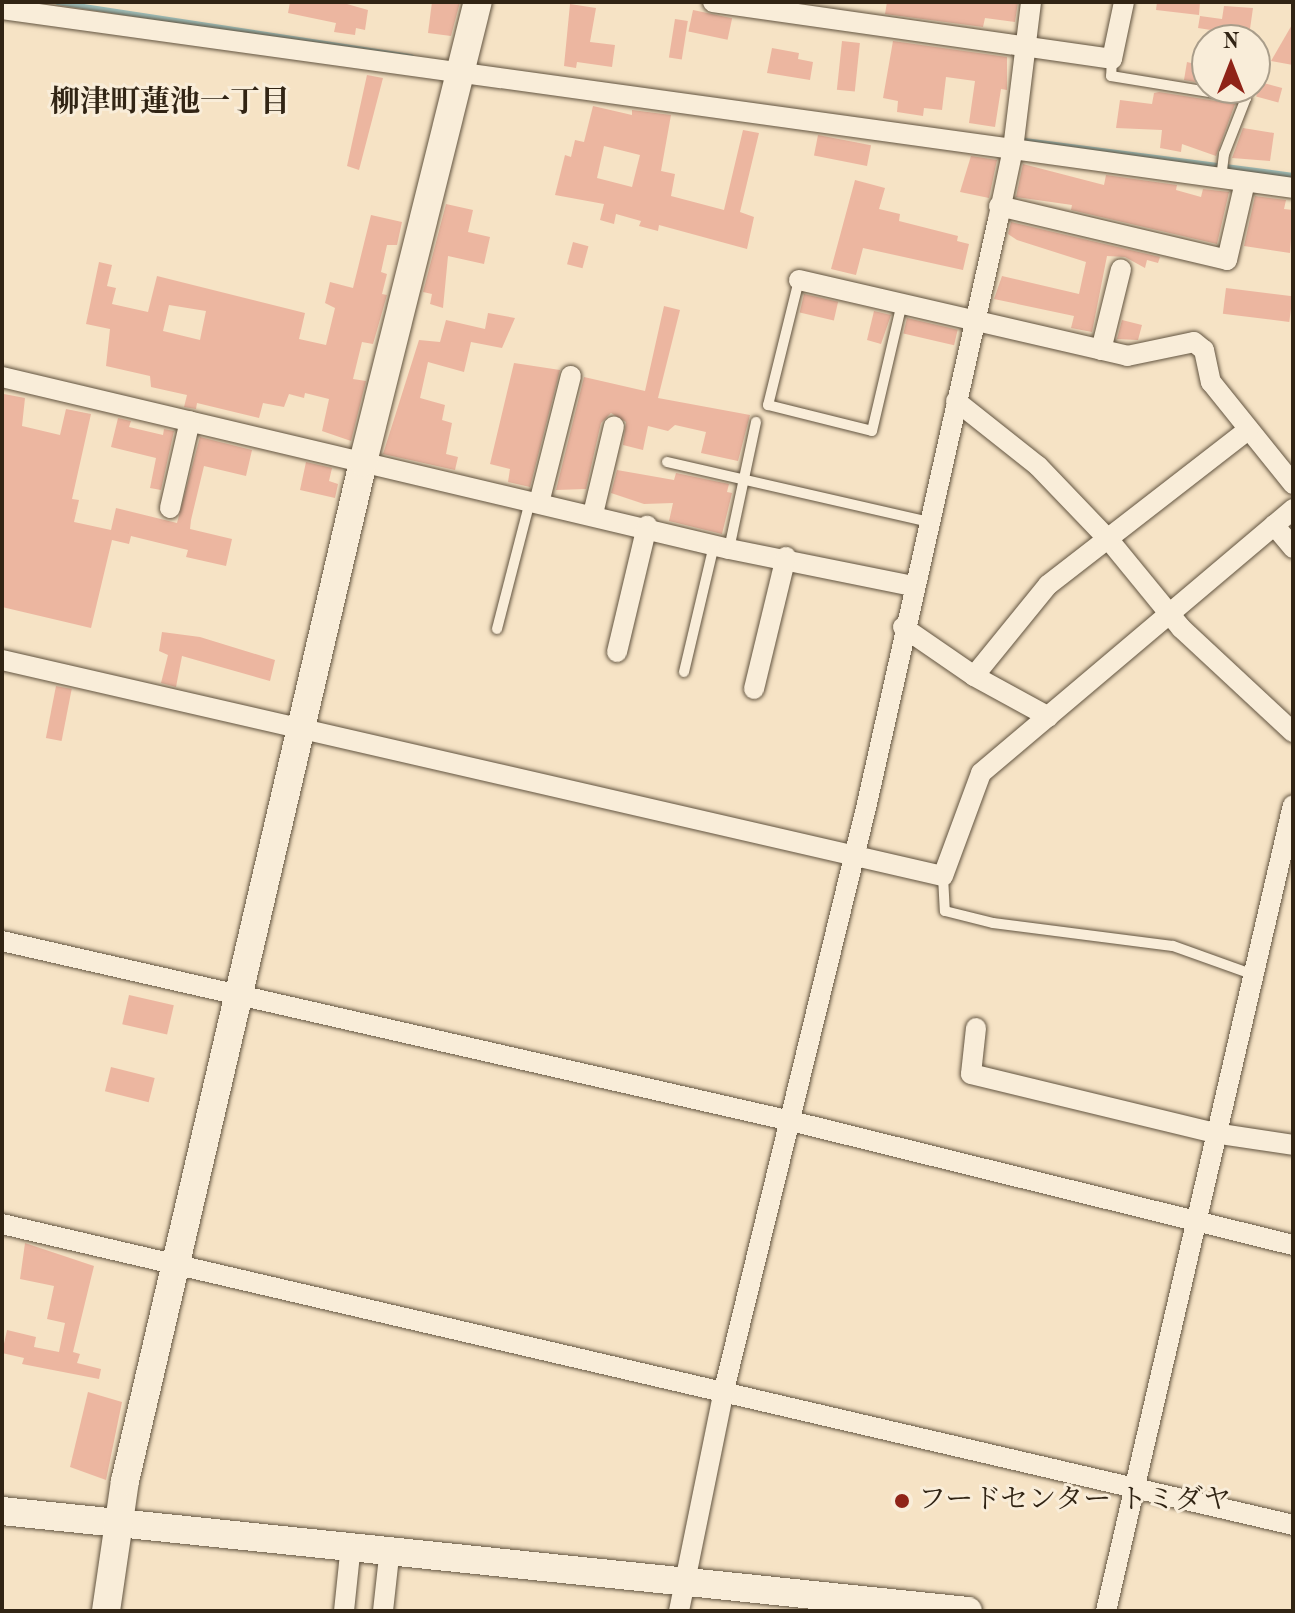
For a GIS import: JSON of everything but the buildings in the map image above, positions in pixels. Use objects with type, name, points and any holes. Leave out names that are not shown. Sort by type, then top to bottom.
[{"type":"street","points":[[106,1611],[116,1520],[363,462],[457,72],[478,2]]},
{"type":"street","points":[[713,2],[1112,59],[1124,2]]},
{"type":"street","points":[[679,1611],[682,1582],[723,1394],[851,857],[1013,149],[1031,2]]},
{"type":"street","points":[[2,9],[1293,188]]},
{"type":"street","points":[[999,206],[1227,260],[1245,182]]},
{"type":"street","points":[[1101,350],[1121,269]]},
{"type":"street","points":[[799,280],[1101,350],[1141,356],[1194,342],[1204,350],[1211,382],[1293,484]]},
{"type":"street","points":[[534,502],[571,376]]},
{"type":"street","points":[[2,377],[647,526],[721,547],[786,557],[913,586]]},
{"type":"street","points":[[956,401],[1038,466],[1109,540],[1169,615],[1293,732]]},
{"type":"street","points":[[170,508],[190,421]]},
{"type":"street","points":[[593,514],[614,426]]},
{"type":"street","points":[[974,676],[1048,585],[1249,429]]},
{"type":"street","points":[[2,660],[943,876],[981,773],[1293,509]]},
{"type":"street","points":[[1274,525],[1293,548]]},
{"type":"street","points":[[617,652],[647,526]]},
{"type":"street","points":[[754,689],[786,557]]},
{"type":"street","points":[[903,627],[974,676],[1049,717]]},
{"type":"street","points":[[1106,1611],[1198,1223],[1214,1133],[1251,974],[1284,880],[1293,805]]},
{"type":"street","points":[[2,941],[787,1120],[1293,1245]]},
{"type":"street","points":[[976,1028],[971,1074],[1214,1133],[1293,1145]]},
{"type":"street","points":[[2,1224],[1293,1525]]},
{"type":"street","points":[[2,1511],[390,1548],[901,1608],[968,1611]]},
{"type":"street","points":[[344,1611],[351,1544]]},
{"type":"street","points":[[383,1611],[390,1548]]},
{"type":"lane","points":[[1112,59],[1111,76],[1246,98],[1224,154],[1221,178]]},
{"type":"lane","points":[[799,280],[768,405],[872,431],[902,303]]},
{"type":"lane","points":[[684,672],[742,480],[756,422]]},
{"type":"lane","points":[[667,462],[928,522]]},
{"type":"lane","points":[[497,629],[534,502]]},
{"type":"lane","points":[[943,876],[945,911],[993,923],[1173,946],[1251,974]]},
{"type":"waterway","points":[[57,2],[411,56]]},
{"type":"waterway","points":[[1024,140],[1293,175]]},
{"type":"place","name":"フードセンター トミダヤ","points":[[902,1501]]},
{"type":"district","name":"柳津町蓮池一丁目","points":[[170,103]]}]
